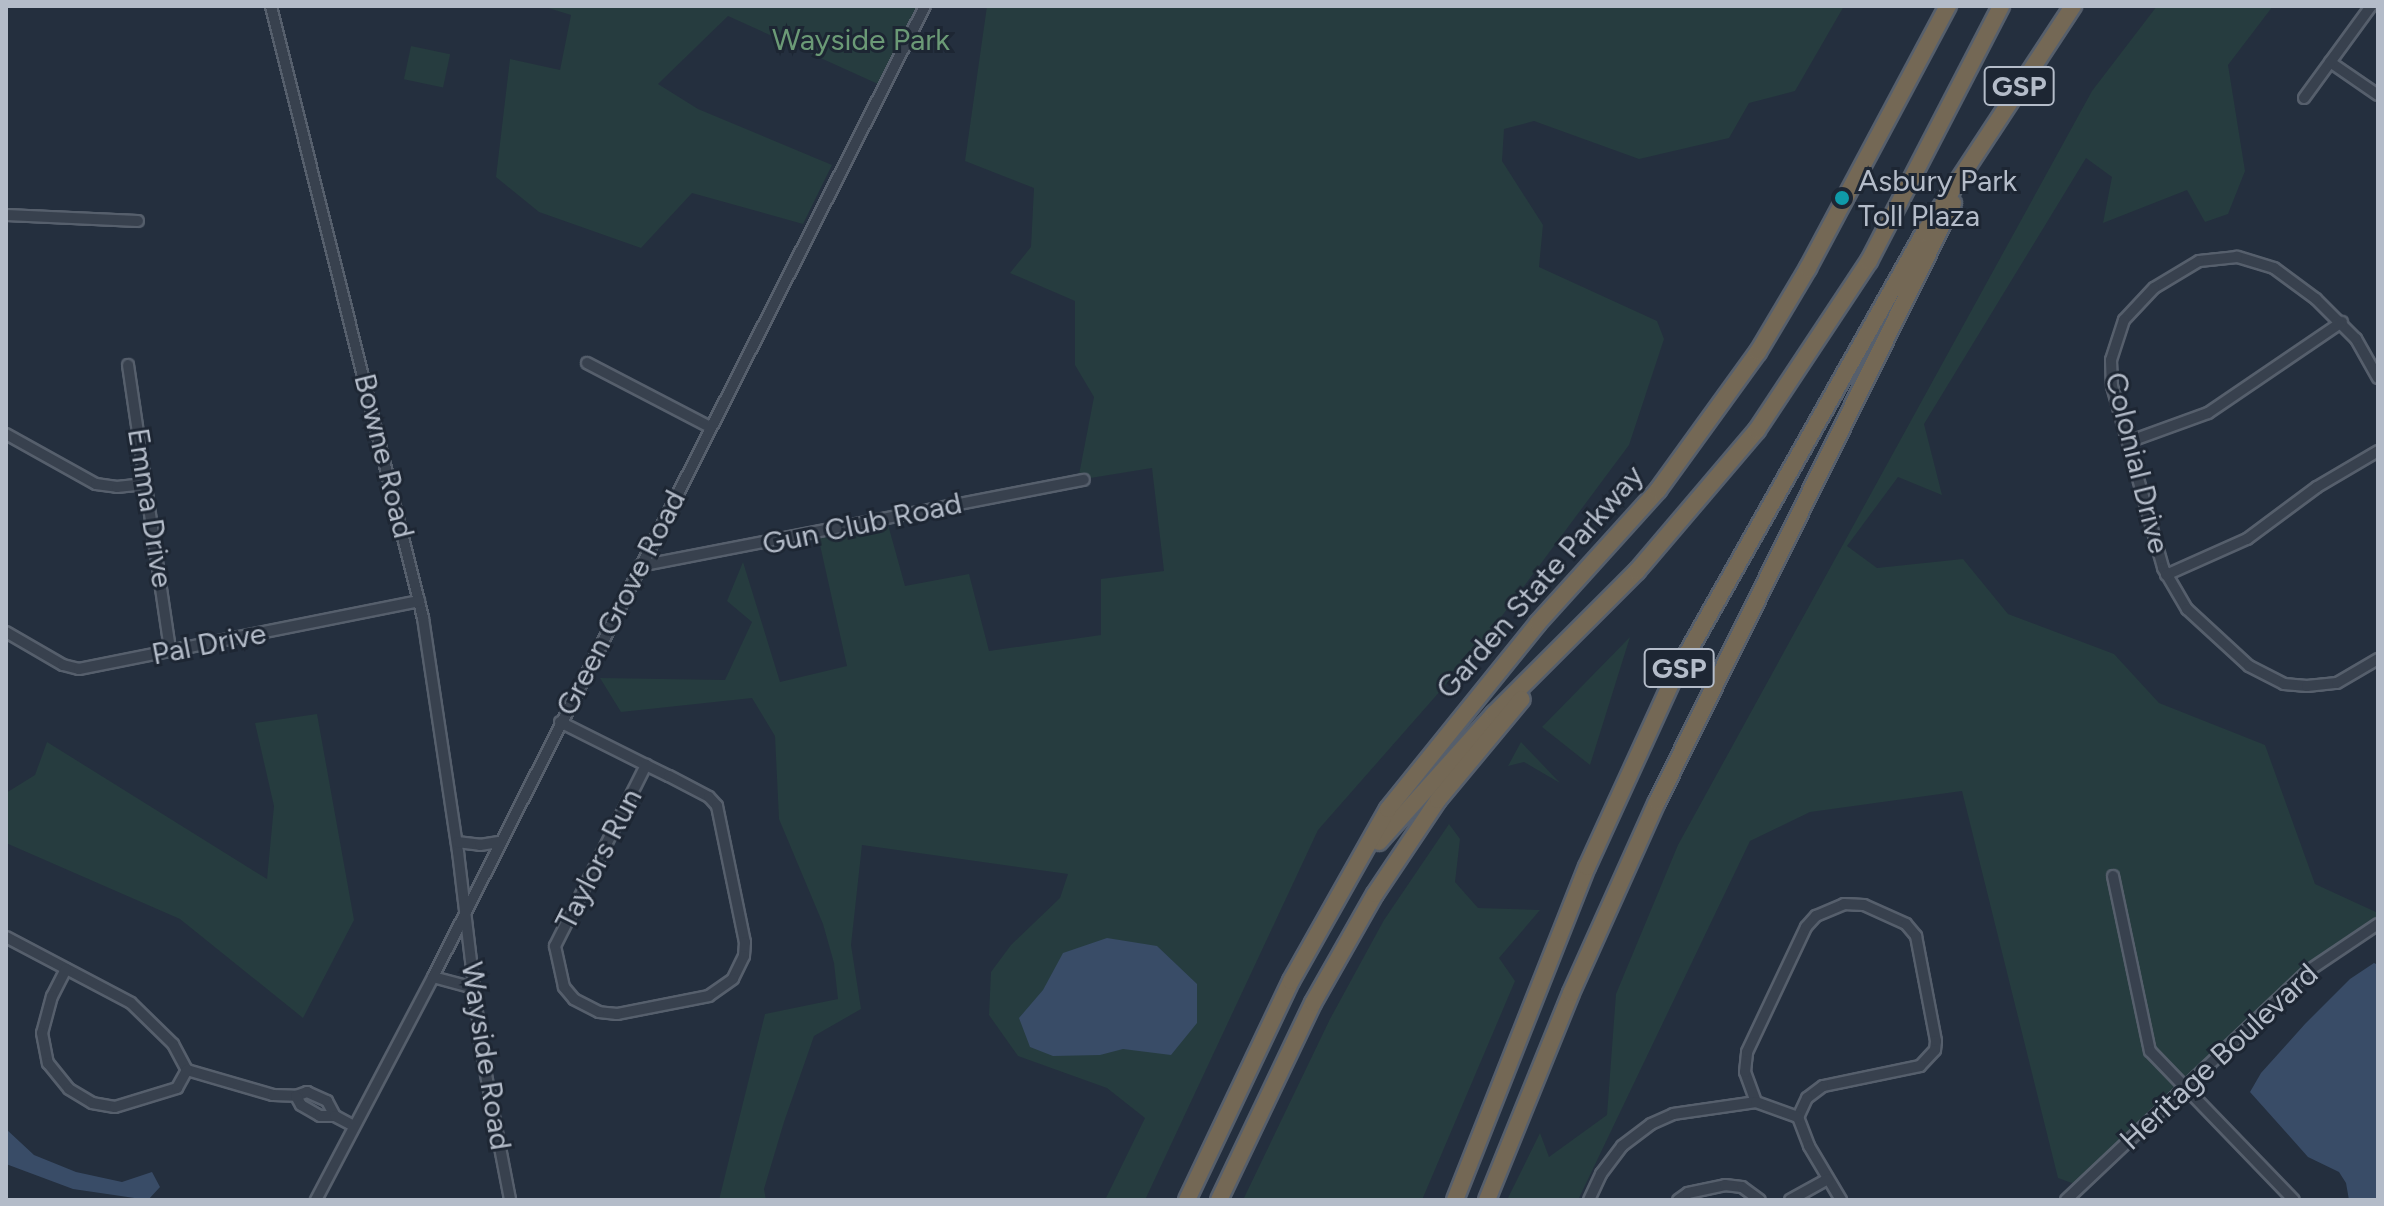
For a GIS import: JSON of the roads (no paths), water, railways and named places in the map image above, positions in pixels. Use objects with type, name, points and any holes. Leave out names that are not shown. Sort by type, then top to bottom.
[{"type":"highway","name":"Garden State Parkway","points":[[1187,1200],[1291,981],[1388,809],[1538,623],[1658,490],[1758,352],[1808,268],[1948,6]]},
{"type":"highway","points":[[1349,882],[1420,792],[1494,714],[1577,634],[1700,502],[1803,365],[1882,237],[2001,6]]},
{"type":"highway","name":"GSP","points":[[1455,1200],[1587,867],[1667,690],[1720,590],[1924,233],[2073,6]]},
{"type":"highway","name":"GSP","points":[[1487,1200],[1571,993],[1657,802],[1938,238],[1967,169]]},
{"type":"highway","name":"Garden State Parkway","points":[[1219,1200],[1313,1003],[1375,894],[1438,800],[1577,634]]},
{"type":"street","name":"Bowne Road","points":[[271,6],[419,601],[434,676],[465,912]]},
{"type":"street","name":"Green Grove Road","points":[[316,1200],[433,977],[925,6]]},
{"type":"street","points":[[2304,98],[2371,6]]},
{"type":"street","points":[[2330,62],[2378,95]]},
{"type":"street","points":[[6,215],[138,221]]},
{"type":"street","name":"Colonial Drive","points":[[2378,378],[2342,322],[2281,273],[2246,258],[2209,258],[2175,272],[2124,320],[2114,344],[2112,386],[2166,575],[2187,609],[2249,666],[2275,681],[2294,686],[2329,685],[2355,675],[2378,659]]},
{"type":"street","points":[[2128,442],[2208,413],[2342,322]]},
{"type":"street","points":[[587,363],[710,427]]},
{"type":"street","name":"Emma Drive","points":[[128,365],[170,651]]},
{"type":"street","points":[[6,434],[96,484],[117,487],[145,484]]},
{"type":"street","points":[[2166,575],[2247,539],[2317,487],[2378,451]]},
{"type":"street","name":"Gun Club Road","points":[[640,566],[1084,480]]},
{"type":"street","name":"Pal Drive","points":[[6,632],[63,665],[79,669],[419,601]]},
{"type":"street","name":"Taylors Run","points":[[560,722],[646,765],[709,797],[717,806],[745,942],[744,956],[733,979],[709,996],[617,1014],[599,1012],[574,999],[564,987],[555,946],[646,765]]},
{"type":"street","points":[[457,842],[480,845],[499,842]]},
{"type":"street","points":[[2113,876],[2150,1051],[2294,1200]]},
{"type":"street","points":[[1756,1102],[1745,1072],[1747,1052],[1806,927],[1816,916],[1844,904],[1864,905],[1906,924],[1916,936],[1936,1041],[1935,1050],[1920,1066],[1823,1086],[1811,1092],[1798,1117],[1809,1146],[1841,1200]]},
{"type":"street","name":"Wayside Road","points":[[465,912],[492,1114],[510,1200]]},
{"type":"street","name":"Heritage Boulevard","points":[[2066,1200],[2308,971],[2378,924]]},
{"type":"street","points":[[6,937],[131,1003],[173,1044],[187,1070],[273,1095],[296,1096],[307,1092],[327,1101],[335,1116],[354,1126]]},
{"type":"street","points":[[66,969],[52,996],[42,1033],[48,1063],[69,1089],[92,1103],[115,1107],[177,1088],[187,1070]]},
{"type":"street","points":[[433,977],[474,988]]},
{"type":"street","points":[[1589,1200],[1615,1154],[1651,1124],[1695,1108],[1756,1102],[1798,1117]]},
{"type":"street","points":[[1790,1200],[1828,1179]]},
{"type":"street","points":[[1678,1200],[1688,1193],[1725,1185],[1742,1187],[1760,1200]]},
{"type":"water","points":[[1107,938],[1157,946],[1197,984],[1197,1023],[1171,1055],[1123,1049],[1100,1055],[1053,1056],[1030,1047],[1019,1018],[1043,990],[1063,953]]},
{"type":"water","points":[[2374,963],[2378,965],[2378,1200],[2349,1200],[2346,1183],[2339,1172],[2308,1157],[2250,1092],[2261,1073],[2305,1024],[2350,979]]},
{"type":"water","points":[[6,1129],[34,1155],[76,1172],[122,1182],[152,1172],[160,1187],[148,1200],[73,1189],[6,1164]]},
{"type":"place","name":"Asbury Park Toll Plaza","points":[[1842,198]]},
{"type":"park label","name":"Wayside Park","points":[[861,40]]}]
